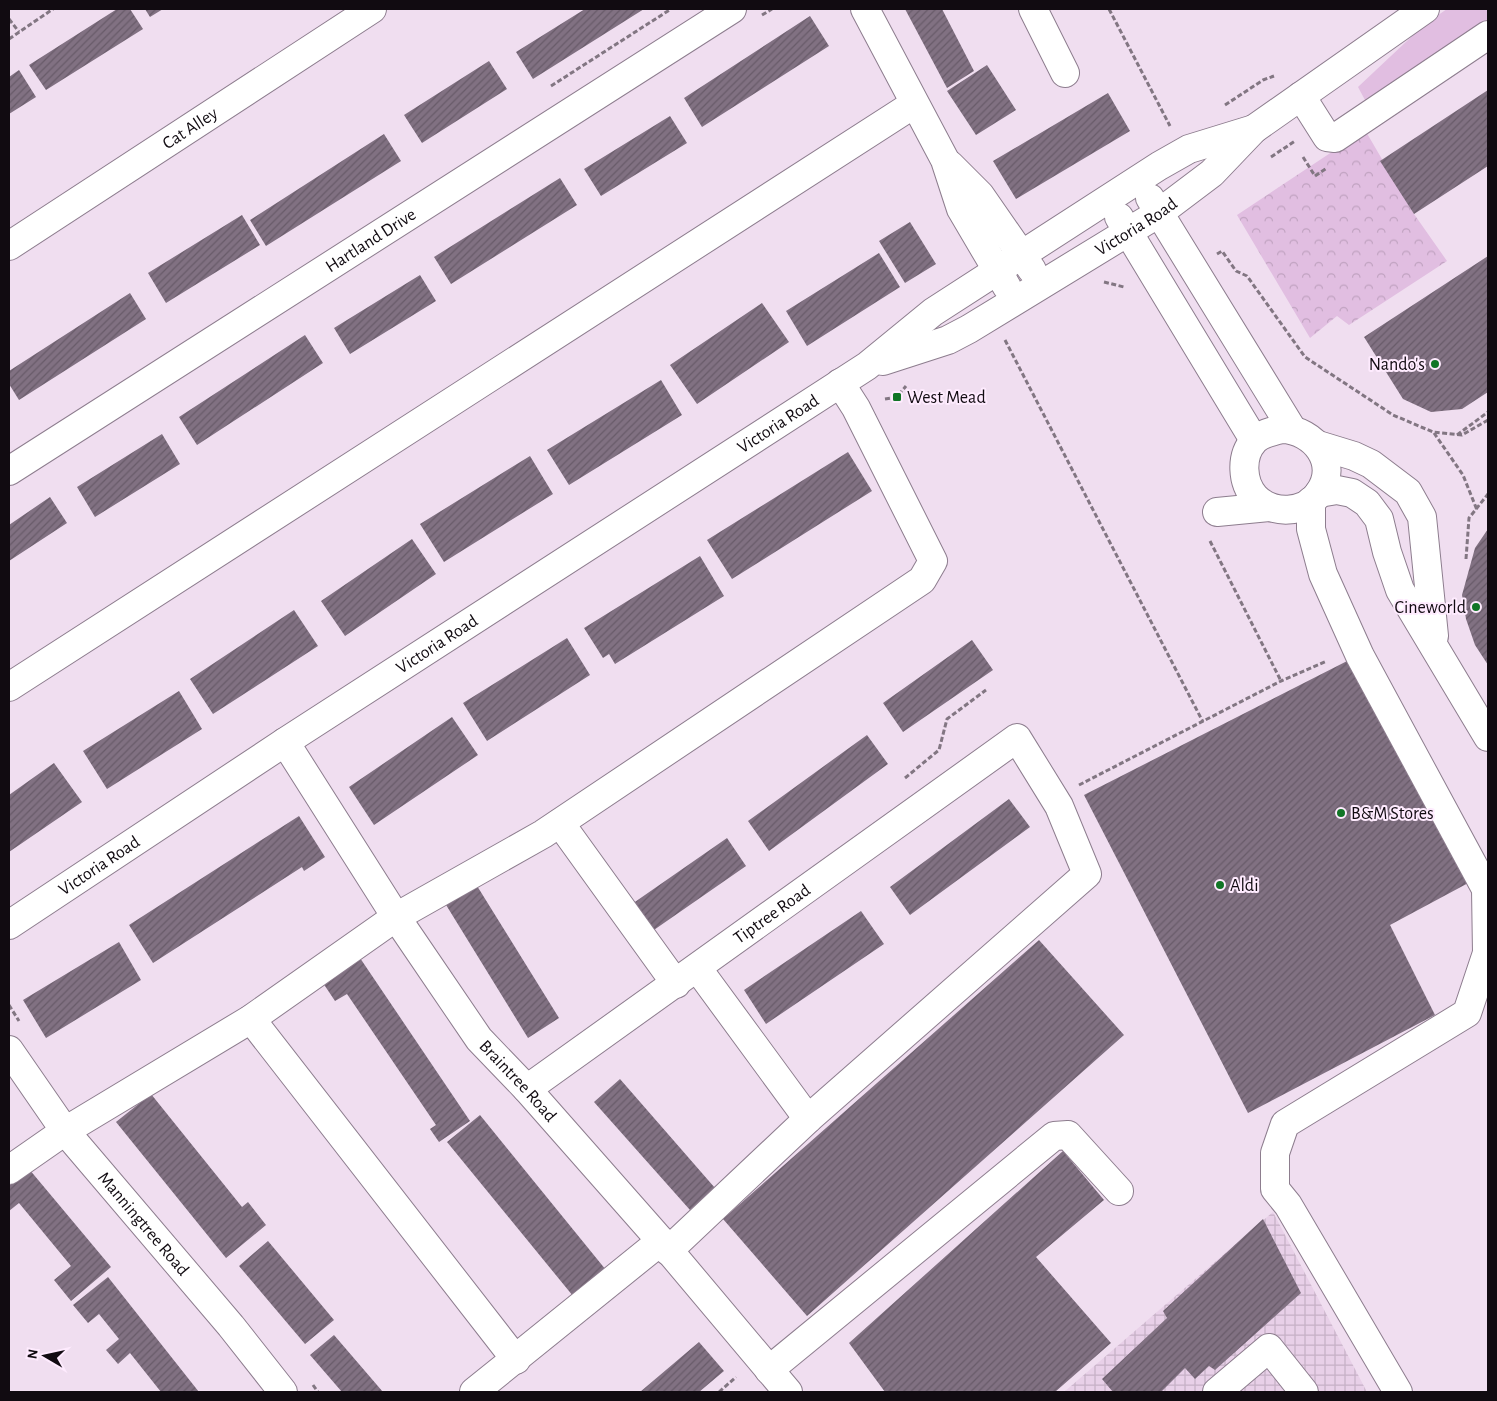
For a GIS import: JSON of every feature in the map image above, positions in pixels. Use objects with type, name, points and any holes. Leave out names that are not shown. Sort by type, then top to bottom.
[{"type":"street","name":"Cat Alley","points":[[9,246],[372,9]]},
{"type":"street","name":"Hartland Drive","points":[[9,471],[732,9]]},
{"type":"street","points":[[865,9],[945,160],[961,209],[1016,302]]},
{"type":"street","points":[[1033,9],[1065,73]]},
{"type":"street","name":"Victoria Road","points":[[867,366],[948,340],[1016,302],[1160,213],[1212,173],[1254,129],[1426,9]]},
{"type":"street","points":[[1300,96],[1327,137],[1334,138],[1488,35]]},
{"type":"street","points":[[9,686],[914,104]]},
{"type":"street","name":"Victoria Road","points":[[9,925],[285,742],[867,366],[933,312],[1023,256],[1139,179],[1188,149],[1254,129]]},
{"type":"street","points":[[945,160],[980,195],[1042,286]]},
{"type":"street","points":[[1139,179],[1292,429]]},
{"type":"street","points":[[1108,201],[1254,440]]},
{"type":"street","points":[[9,1170],[65,1131],[251,1019],[396,917],[560,823],[922,580],[933,561],[856,408],[840,383]]},
{"type":"street","points":[[1323,574],[1275,509],[1252,494],[1244,474],[1244,463],[1254,440],[1271,431],[1292,429],[1302,432],[1318,445],[1354,456],[1371,464],[1408,492],[1422,517],[1436,649]]},
{"type":"street","points":[[1318,445],[1324,456],[1326,469],[1324,482],[1315,497],[1311,529],[1323,574],[1360,656],[1486,889],[1487,953],[1466,1013],[1285,1124],[1275,1153],[1275,1190],[1288,1205],[1398,1392]]},
{"type":"street","points":[[1244,474],[1217,512],[1292,510],[1315,497],[1337,490],[1352,493],[1367,504],[1379,519],[1387,552],[1400,590],[1488,737]]},
{"type":"street","name":"Tiptree Road","points":[[527,1090],[698,969],[1016,738],[1059,806],[1087,874],[808,1119]]},
{"type":"street","name":"Braintree Road","points":[[285,742],[396,917],[480,1040],[527,1090],[665,1246],[776,1384]]},
{"type":"street","points":[[560,823],[676,984]]},
{"type":"street","points":[[474,1392],[665,1246],[808,1119],[698,969]]},
{"type":"street","points":[[251,1019],[516,1360]]},
{"type":"street","name":"Manningtree Road","points":[[9,1050],[65,1131],[230,1326],[283,1392]]},
{"type":"street","points":[[776,1384],[1054,1136],[1068,1135],[1119,1191]]},
{"type":"street","points":[[1217,1392],[1269,1348],[1304,1392]]},
{"type":"path","points":[[9,39],[53,9]]},
{"type":"path","points":[[1109,9],[1172,129]]},
{"type":"path","points":[[9,19],[19,33]]},
{"type":"path","points":[[1265,161],[1298,139]]},
{"type":"path","points":[[1222,251],[1236,271],[1247,276],[1305,357],[1393,415],[1433,432],[1457,435],[1462,435],[1488,420]]},
{"type":"path","points":[[1102,282],[1124,286]]},
{"type":"path","points":[[1003,336],[1202,722]]},
{"type":"path","points":[[856,408],[866,403],[897,397],[904,387],[913,383]]},
{"type":"path","points":[[1457,435],[1488,412]]},
{"type":"path","points":[[1433,432],[1462,475],[1476,510]]},
{"type":"path","points":[[1466,559],[1469,518],[1488,494]]},
{"type":"path","points":[[1208,538],[1281,681]]},
{"type":"path","points":[[1077,786],[1281,681],[1327,661]]},
{"type":"path","points":[[719,1392],[739,1375]]},
{"type":"shaded area","points":[[1273,1212],[1367,1392],[1064,1392]]},
{"type":"green space","points":[[1447,9],[1488,9],[1488,19],[1365,100],[1358,87],[1425,24]]},
{"type":"green space","points":[[1365,130],[1414,214],[1447,261],[1349,325],[1337,316],[1310,338],[1237,215]]},
{"type":"building","points":[[117,9],[130,9],[143,29],[46,90],[29,65]]},
{"type":"building","points":[[145,9],[163,9],[150,17]]},
{"type":"building","points":[[585,9],[644,9],[533,79],[516,52]]},
{"type":"building","points":[[905,9],[942,9],[974,71],[947,88]]},
{"type":"building","points":[[810,16],[829,46],[702,127],[684,98]]},
{"type":"building","points":[[489,61],[507,89],[422,143],[404,115]]},
{"type":"building","points":[[987,65],[1016,110],[976,135],[947,91]]},
{"type":"building","points":[[19,70],[36,97],[9,114],[9,77]]},
{"type":"building","points":[[1488,90],[1488,166],[1414,214],[1380,161]]},
{"type":"building","points":[[1108,93],[1130,131],[1016,199],[993,161]]},
{"type":"building","points":[[670,116],[687,143],[601,196],[584,169]]},
{"type":"building","points":[[384,134],[401,161],[266,246],[250,220]]},
{"type":"building","points":[[560,178],[577,205],[451,284],[434,257]]},
{"type":"building","points":[[242,215],[260,245],[166,303],[148,273]]},
{"type":"building","points":[[910,222],[936,264],[905,283],[879,241]]},
{"type":"building","points":[[879,253],[900,287],[807,346],[786,311]]},
{"type":"building","name":"Nando's","points":[[1488,256],[1488,392],[1462,409],[1431,412],[1403,399],[1364,337]]},
{"type":"building","points":[[420,275],[436,301],[350,354],[334,328]]},
{"type":"building","points":[[130,293],[146,319],[19,400],[9,384],[9,371]]},
{"type":"building","points":[[762,303],[789,342],[697,404],[670,365]]},
{"type":"building","points":[[305,335],[323,363],[197,445],[179,417]]},
{"type":"building","points":[[661,380],[682,415],[569,485],[547,450]]},
{"type":"building","points":[[162,434],[180,464],[95,517],[77,487]]},
{"type":"building","points":[[848,452],[872,491],[732,579],[707,540]]},
{"type":"building","points":[[530,456],[553,494],[444,562],[420,524]]},
{"type":"building","points":[[50,497],[67,523],[9,561],[9,525]]},
{"type":"building","name":"Cineworld","points":[[1488,529],[1488,665],[1475,645],[1466,619],[1462,595],[1475,548]]},
{"type":"building","points":[[412,539],[436,574],[345,636],[321,601]]},
{"type":"building","points":[[700,556],[724,596],[615,664],[609,654],[603,658],[584,628]]},
{"type":"building","points":[[294,610],[318,646],[213,714],[190,679]]},
{"type":"building","points":[[567,638],[590,675],[487,741],[463,703]]},
{"type":"building","points":[[972,640],[993,670],[903,732],[883,703]]},
{"type":"building","points":[[1355,657],[1472,881],[1390,925],[1435,1015],[1248,1113],[1084,795]]},
{"type":"building","points":[[179,691],[202,729],[107,789],[83,751]]},
{"type":"building","points":[[452,717],[478,755],[374,825],[349,787]]},
{"type":"building","points":[[867,735],[888,764],[769,851],[748,821]]},
{"type":"building","points":[[54,763],[82,802],[9,852],[9,795]]},
{"type":"building","points":[[1009,799],[1030,827],[910,915],[890,887]]},
{"type":"building","points":[[299,816],[325,857],[304,871],[302,867],[153,963],[129,925]]},
{"type":"building","points":[[727,838],[746,866],[651,932],[632,904]]},
{"type":"building","points":[[474,881],[559,1018],[528,1038],[443,900]]},
{"type":"building","points":[[861,911],[884,944],[766,1024],[744,990]]},
{"type":"building","points":[[1039,940],[1124,1035],[807,1316],[723,1219]]},
{"type":"building","points":[[119,942],[141,980],[46,1038],[23,1000]]},
{"type":"building","points":[[358,955],[470,1121],[439,1142],[430,1129],[436,1125],[347,994],[335,1001],[321,980]]},
{"type":"building","points":[[620,1079],[715,1188],[690,1210],[594,1102]]},
{"type":"building","points":[[151,1094],[242,1207],[248,1202],[266,1225],[226,1258],[116,1122]]},
{"type":"building","points":[[480,1115],[606,1270],[573,1296],[447,1142]]},
{"type":"building","points":[[1063,1151],[1104,1200],[1036,1257],[1111,1343],[1055,1392],[885,1392],[849,1343]]},
{"type":"building","points":[[29,1169],[111,1267],[71,1301],[54,1280],[71,1266],[19,1203],[9,1211],[9,1186]]},
{"type":"building","points":[[1263,1219],[1301,1293],[1215,1370],[1209,1366],[1195,1379],[1185,1368],[1161,1392],[1113,1392],[1102,1379],[1167,1318],[1163,1311]]},
{"type":"building","points":[[268,1241],[334,1320],[305,1344],[239,1266]]},
{"type":"building","points":[[108,1277],[199,1392],[161,1392],[130,1353],[118,1364],[106,1350],[119,1339],[99,1314],[88,1323],[73,1305]]},
{"type":"building","points":[[334,1335],[383,1392],[342,1392],[310,1355]]},
{"type":"building","points":[[699,1342],[724,1371],[699,1392],[640,1392]]},
{"type":"place","name":"Nando's","points":[[1435,364]]},
{"type":"place","name":"West Mead","points":[[897,397]]},
{"type":"place","name":"Cineworld","points":[[1476,607]]},
{"type":"place","name":"B&M Stores","points":[[1341,813]]},
{"type":"place","name":"Aldi","points":[[1220,885]]}]
